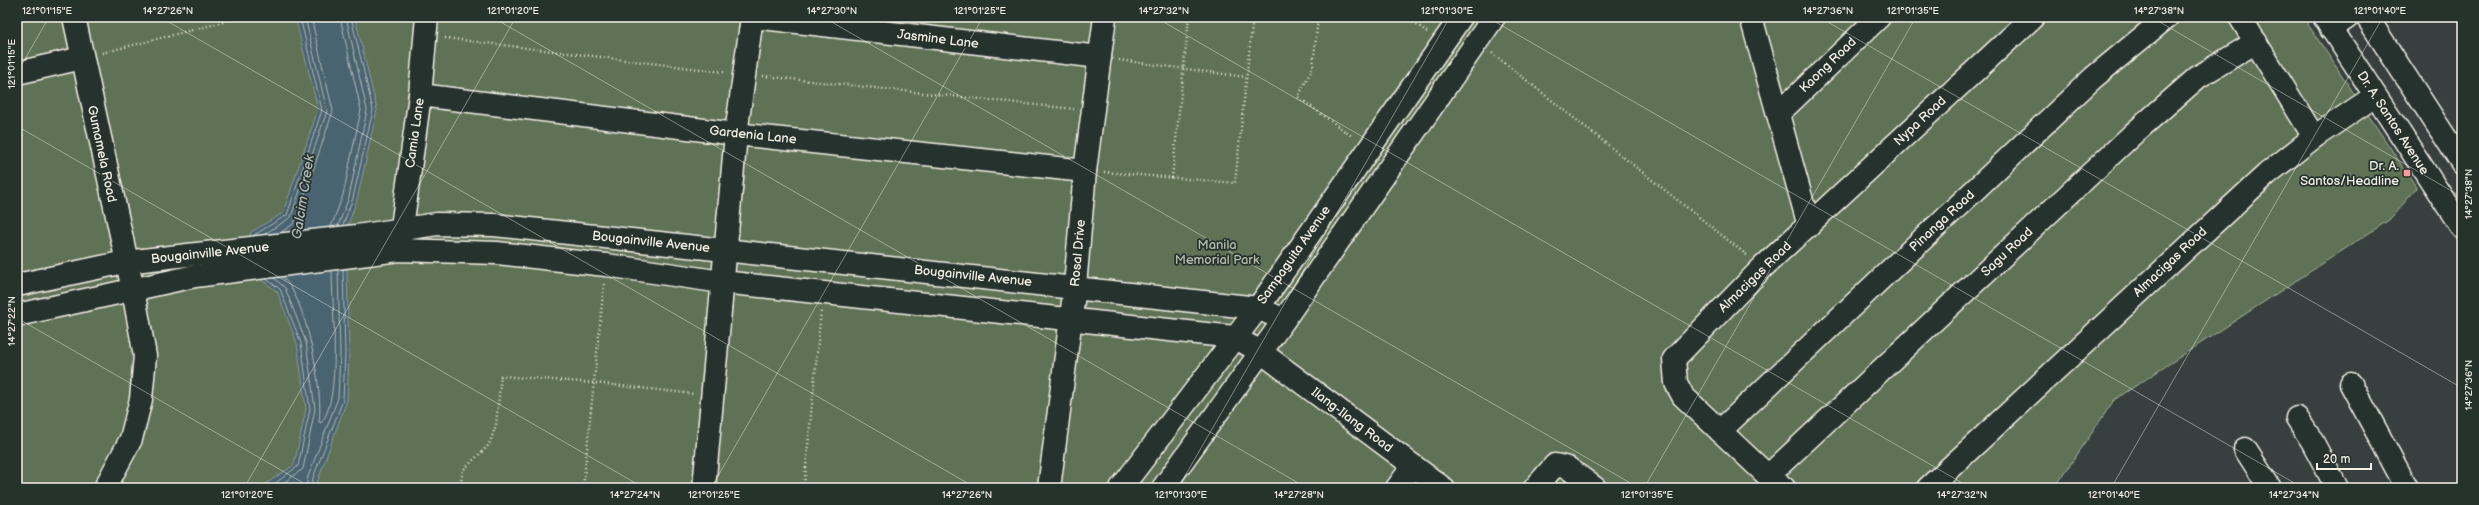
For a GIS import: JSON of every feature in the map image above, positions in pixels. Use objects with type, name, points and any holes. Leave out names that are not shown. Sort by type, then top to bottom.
[{"type":"street","name":"Gumamela Road","points":[[74,17],[125,262],[133,290],[145,356],[141,399],[131,439],[105,488]]},
{"type":"street","name":"Camia Lane","points":[[399,250],[420,95],[426,17]]},
{"type":"street","points":[[704,488],[736,134],[752,17]]},
{"type":"street","name":"Jasmine Lane","points":[[752,17],[1100,58]]},
{"type":"street","name":"Rosal Drive","points":[[1049,488],[1075,286],[1085,171],[1105,17]]},
{"type":"street","name":"Sampaguita Avenue","points":[[1122,488],[1258,308],[1368,148],[1461,17]]},
{"type":"street","points":[[1163,488],[1284,320],[1494,17]]},
{"type":"street","points":[[1752,17],[1809,226]]},
{"type":"street","name":"Kaong Road","points":[[1778,114],[1879,17]]},
{"type":"street","name":"Nypa Road","points":[[1809,226],[2033,17]]},
{"type":"street","name":"Pinanga Road","points":[[1720,431],[2092,78],[2167,17]]},
{"type":"street","points":[[2240,17],[2314,137]]},
{"type":"street","points":[[2367,17],[2462,163]]},
{"type":"street","name":"Dr. A. Santos Avenue","points":[[2335,21],[2375,96],[2462,228]]},
{"type":"street","name":"Sagu Road","points":[[1776,482],[2133,134],[2198,77],[2256,42]]},
{"type":"street","points":[[17,73],[82,58]]},
{"type":"street","name":"Gardenia Lane","points":[[420,95],[736,134],[1085,171]]},
{"type":"street","name":"Almacigas Road","points":[[1928,488],[2267,174],[2314,137],[2375,96]]},
{"type":"street","name":"Bougainville Avenue","points":[[357,246],[402,228],[437,224],[494,225],[1075,286],[1258,308],[1284,320]]},
{"type":"street","name":"Almacigas Road","points":[[1776,482],[1683,396],[1676,382],[1674,359],[1763,267],[1809,226]]},
{"type":"street","name":"Bougainville Avenue","points":[[17,285],[125,262],[236,259],[357,246],[399,250],[497,253],[606,265],[722,282],[1234,338],[1261,352]]},
{"type":"street","name":"Bougainville Avenue","points":[[17,314],[133,290],[236,259]]},
{"type":"street","name":"Ilang-Ilang Road","points":[[1261,352],[1443,488]]},
{"type":"street","points":[[2351,384],[2407,488]]},
{"type":"street","points":[[2297,418],[2312,441],[2337,488]]},
{"type":"street","points":[[2245,449],[2270,488]]},
{"type":"street","points":[[1535,488],[1555,465],[1568,468],[1595,488]]},
{"type":"street","points":[[1397,488],[1413,466]]},
{"type":"path","points":[[82,58],[243,17]]},
{"type":"path","points":[[1172,178],[1189,17]]},
{"type":"path","points":[[1085,171],[1235,183],[1253,17]]},
{"type":"path","points":[[1318,17],[1313,67],[1298,97],[1368,148]]},
{"type":"path","points":[[1407,17],[1442,43]]},
{"type":"path","points":[[1477,41],[1763,267]]},
{"type":"path","points":[[1100,58],[1246,76]]},
{"type":"path","points":[[583,488],[606,265]]},
{"type":"path","points":[[804,488],[822,293]]},
{"type":"path","points":[[460,488],[463,470],[489,445],[496,425],[501,376],[595,383],[712,396]]},
{"type":"green space","name":"Manila Memorial Park","points":[[17,17],[2303,17],[2417,188],[2389,220],[2114,400],[2060,480],[2050,488],[17,488]]},
{"type":"water","name":"Galcim Creek","points":[[295,17],[355,17],[377,110],[357,200],[346,230],[349,354],[347,400],[315,488],[264,488],[267,483],[294,465],[306,409],[297,343],[277,291],[260,279],[248,240],[251,232],[283,213],[318,109]]},
{"type":"place","name":"Dr. A. Santos/Headline","points":[[2407,173]]}]
